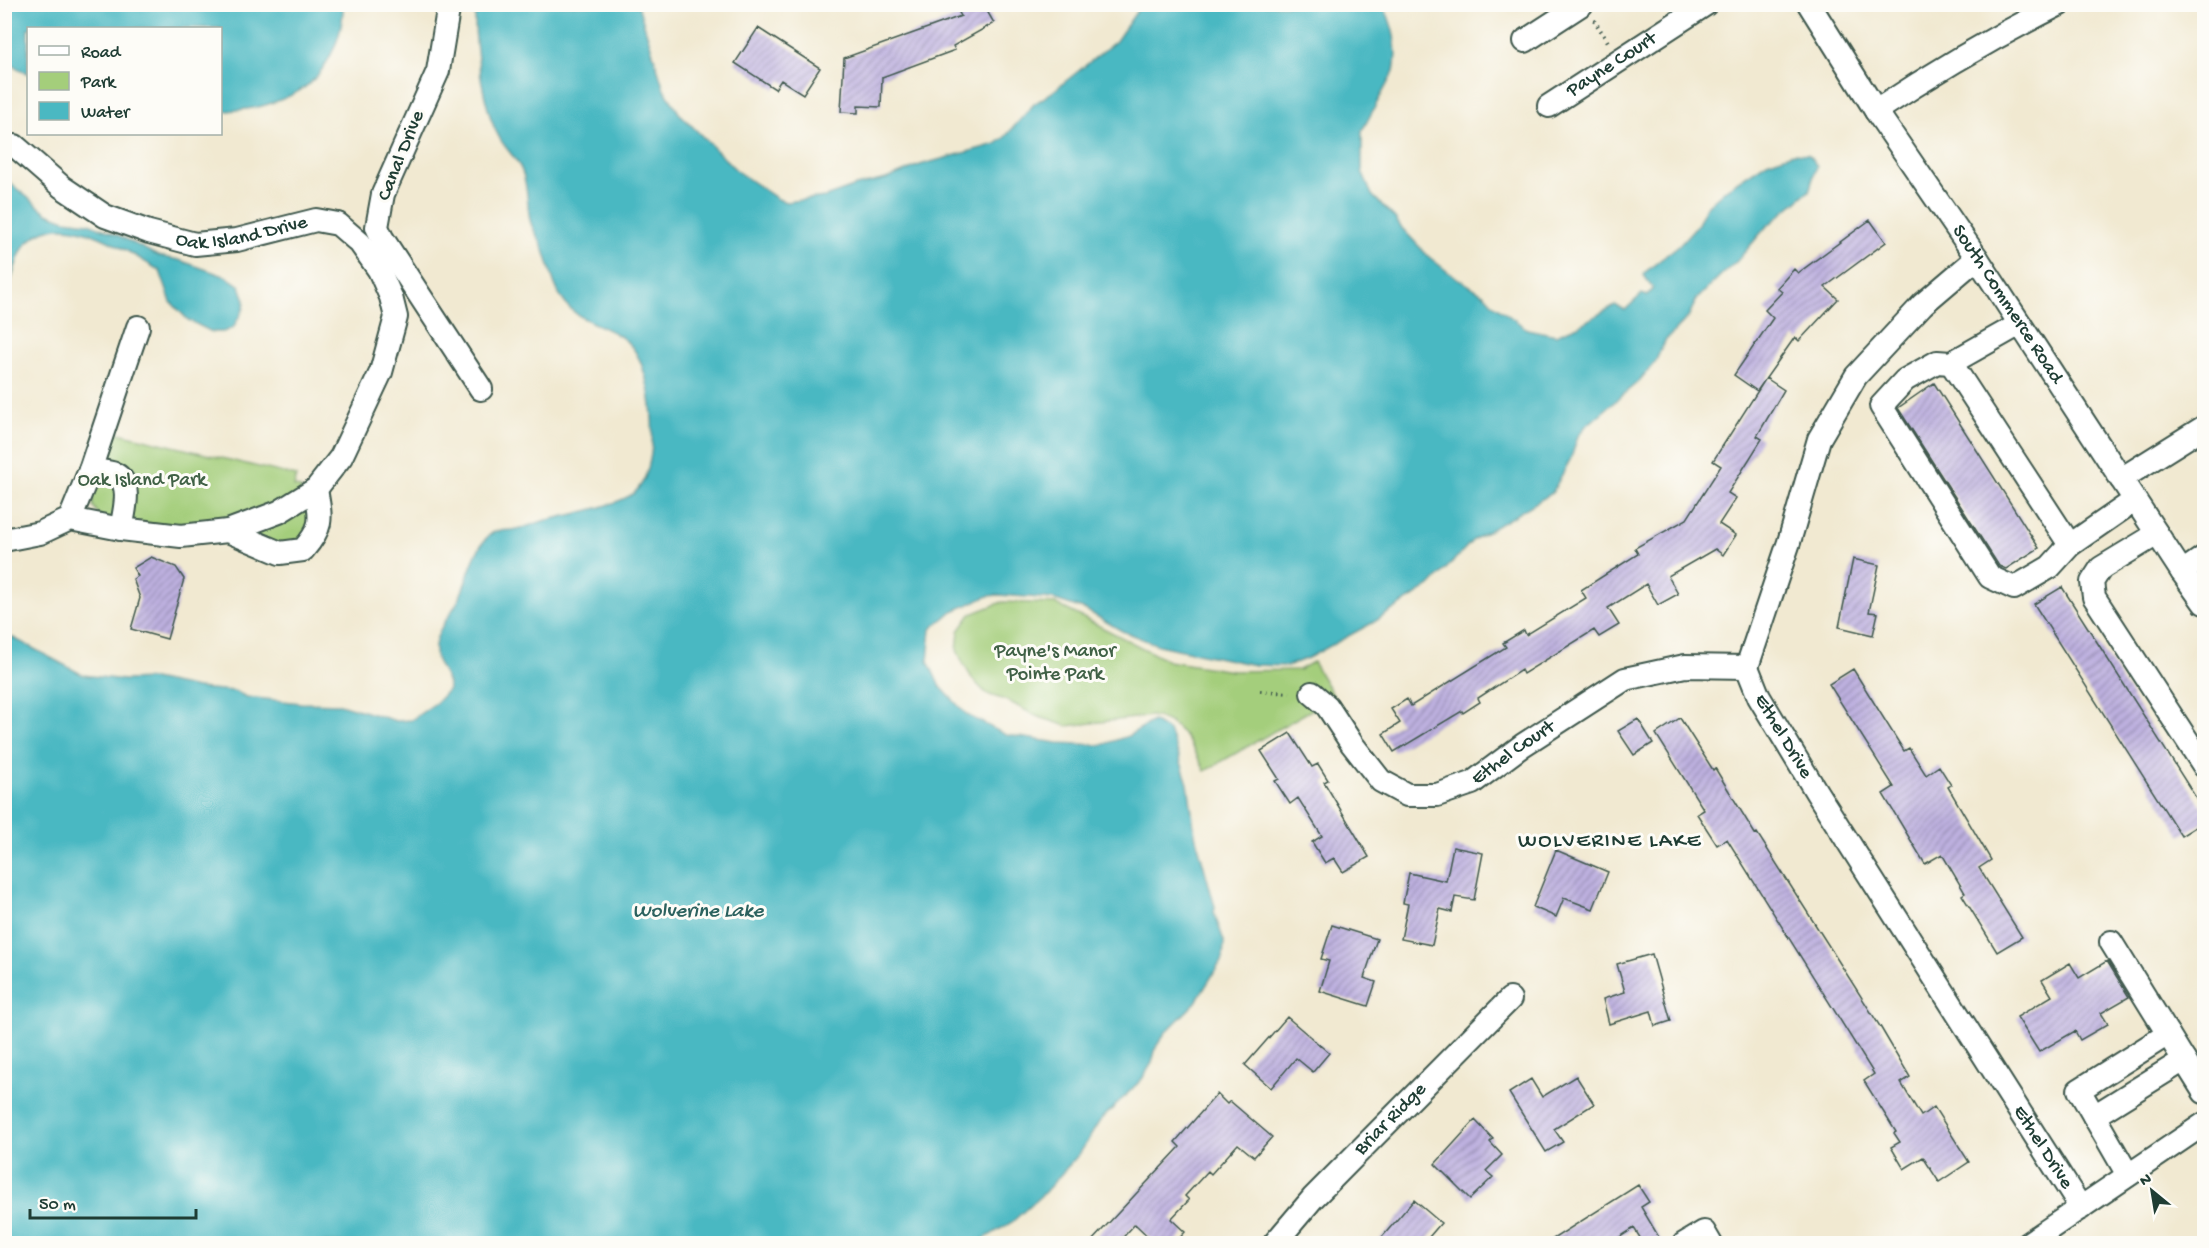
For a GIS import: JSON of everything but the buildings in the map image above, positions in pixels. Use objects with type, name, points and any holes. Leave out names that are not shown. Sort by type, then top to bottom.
[{"type":"street","name":"Canal Drive","points":[[449,4],[438,71],[383,194],[377,227],[388,265],[481,389]]},
{"type":"street","name":"Payne Court","points":[[1549,105],[1706,4]]},
{"type":"street","name":"South Commerce Road","points":[[1809,4],[1876,111],[1977,258],[2182,572],[2205,603]]},
{"type":"street","points":[[1876,111],[1927,77],[2000,34],[2060,4]]},
{"type":"street","points":[[1525,41],[1587,12]]},
{"type":"street","name":"Oak Island Drive","points":[[15,146],[62,187],[105,216],[149,232],[195,244],[237,240],[316,220],[339,224],[388,265],[391,297],[396,317],[381,372],[341,457],[316,489],[279,512],[228,531],[181,536],[121,529],[70,519]]},
{"type":"street","points":[[1747,667],[1789,542],[1819,439],[1856,376],[1923,304],[1977,258]]},
{"type":"street","points":[[2020,324],[1951,363],[1937,362],[1905,380],[1881,406],[1990,577],[2014,588],[2050,567],[2070,545],[2135,500]]},
{"type":"street","points":[[4,540],[40,533],[70,519],[90,470],[138,327]]},
{"type":"street","points":[[1951,363],[2070,545]]},
{"type":"street","points":[[2121,479],[2205,427]]},
{"type":"street","points":[[90,470],[113,473],[122,479],[126,490],[121,529]]},
{"type":"street","name":"Oak Island Drive","points":[[228,531],[280,553],[303,550],[317,535],[321,516],[316,489]]},
{"type":"street","points":[[2157,534],[2101,568],[2092,582],[2094,597],[2205,766]]},
{"type":"street","points":[[2182,572],[2205,557]]},
{"type":"street","name":"Ethel Court","points":[[1312,693],[1327,706],[1352,744],[1381,781],[1407,795],[1437,795],[1472,783],[1523,746],[1625,679],[1685,666],[1747,667]]},
{"type":"street","name":"Ethel Drive","points":[[1747,667],[1759,697],[1816,793],[2081,1208]]},
{"type":"street","points":[[2111,942],[2205,1092]]},
{"type":"street","name":"Briar Ridge","points":[[1274,1244],[1313,1197],[1510,999]]},
{"type":"street","points":[[2128,1175],[2079,1090],[2168,1034]]},
{"type":"street","points":[[2094,1116],[2184,1060]]},
{"type":"street","points":[[2027,1244],[2055,1236],[2081,1208],[2205,1124]]},
{"type":"street","points":[[1684,1244],[1704,1232],[1711,1244]]},
{"type":"path","points":[[1587,12],[1620,60]]},
{"type":"path","points":[[1260,691],[1312,693]]},
{"type":"green space","name":"Oak Island Park","points":[[115,432],[296,476],[294,487],[300,488],[313,511],[302,539],[288,545],[101,518],[93,506],[93,495]]},
{"type":"green space","name":"Payne's Manor Pointe Park","points":[[1002,602],[1056,604],[1168,661],[1232,671],[1299,670],[1313,662],[1334,697],[1205,771],[1184,736],[1178,729],[1161,718],[1151,716],[1067,726],[1036,716],[1008,701],[987,694],[973,680],[957,650],[959,631],[971,614]]},
{"type":"water","points":[[5,4],[343,4],[338,37],[329,58],[317,76],[304,88],[290,96],[253,108],[222,112],[222,27],[27,27],[27,73],[5,61]]},
{"type":"water","name":"Wolverine Lake","points":[[476,5],[638,5],[664,89],[679,113],[738,172],[786,202],[825,197],[886,179],[920,165],[996,144],[1034,104],[1116,41],[1141,5],[1383,5],[1393,29],[1396,54],[1394,71],[1362,131],[1362,172],[1372,195],[1429,257],[1452,275],[1485,295],[1493,304],[1527,329],[1556,335],[1578,326],[1615,305],[1625,310],[1642,294],[1647,296],[1653,288],[1643,274],[1679,245],[1698,224],[1706,207],[1726,189],[1767,162],[1793,153],[1808,154],[1817,166],[1809,191],[1766,227],[1737,261],[1697,299],[1688,317],[1665,341],[1655,362],[1639,381],[1585,427],[1578,436],[1571,458],[1552,493],[1473,540],[1430,586],[1374,622],[1308,658],[1287,666],[1255,665],[1158,645],[1122,631],[1086,610],[1053,599],[1042,598],[988,596],[951,612],[931,629],[928,661],[939,685],[967,715],[1006,735],[1058,743],[1102,745],[1128,736],[1153,721],[1169,731],[1188,784],[1195,834],[1215,907],[1214,913],[1224,941],[1223,958],[1196,1002],[1165,1033],[1142,1079],[1099,1122],[1080,1153],[1045,1192],[1012,1222],[977,1243],[5,1243],[5,636],[10,636],[83,675],[124,680],[153,679],[197,688],[234,691],[247,697],[301,703],[340,704],[396,721],[411,720],[437,702],[449,689],[436,658],[436,640],[462,593],[476,554],[487,537],[496,531],[532,525],[620,500],[637,490],[645,477],[650,460],[652,419],[646,377],[640,360],[625,340],[572,311],[557,289],[542,245],[531,223],[522,171],[499,137],[488,109],[477,53]]},
{"type":"water","points":[[5,179],[47,213],[65,220],[89,223],[158,256],[179,260],[227,277],[240,286],[245,300],[244,308],[233,328],[223,332],[212,332],[188,320],[171,302],[160,271],[111,242],[73,229],[55,228],[38,234],[24,247],[5,299]]},
{"type":"district","name":"WOLVERINE LAKE","points":[[1610,842]]}]
